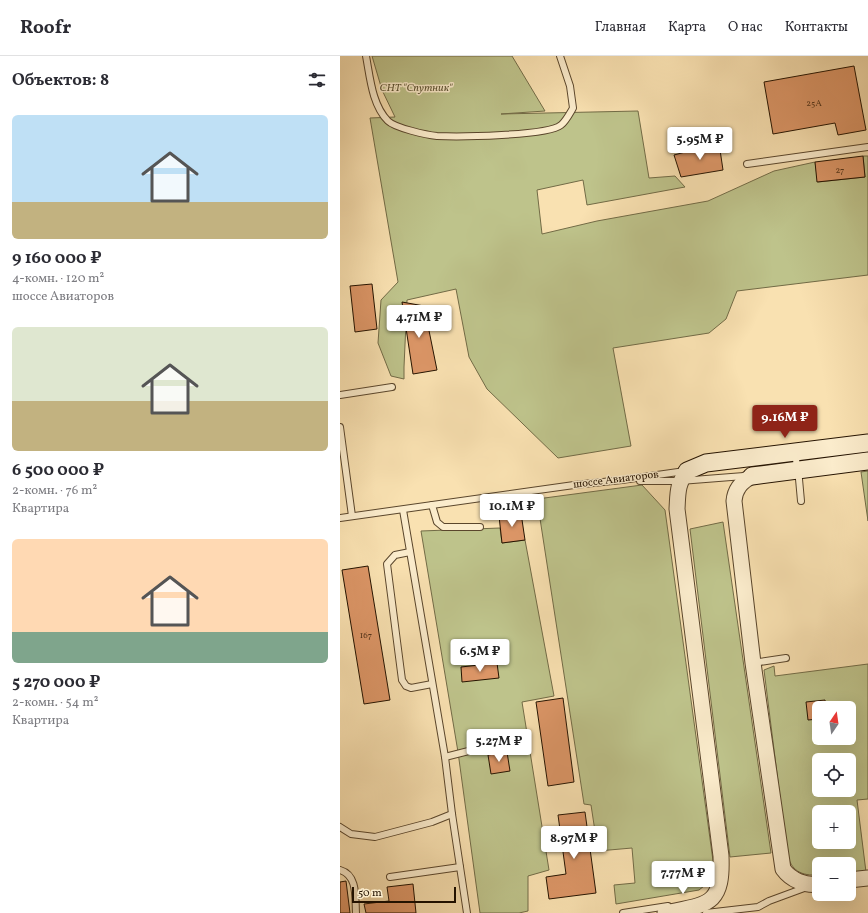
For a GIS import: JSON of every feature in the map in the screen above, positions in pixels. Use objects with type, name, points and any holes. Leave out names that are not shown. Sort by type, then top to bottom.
[{"type":"main road","name":"шоссе Авиаторов","points":[[752,476],[796,461],[868,443]]},
{"type":"main road","name":"шоссе Авиаторов","points":[[684,476],[706,464],[796,461],[868,461]]},
{"type":"street","points":[[665,913],[701,905],[708,906],[718,891],[722,875],[721,856],[677,509],[678,492],[684,476]]},
{"type":"street","points":[[752,476],[743,481],[738,487],[734,493],[734,501],[753,663],[783,869],[794,880],[812,883]]},
{"type":"street","points":[[856,879],[868,878]]},
{"type":"lane","points":[[366,56],[376,104],[388,122],[414,132],[437,136],[509,135],[542,131],[560,126],[573,108],[570,86],[560,56]]},
{"type":"lane","points":[[747,164],[868,147]]},
{"type":"lane","points":[[340,395],[392,387]]},
{"type":"lane","points":[[340,426],[352,516]]},
{"type":"lane","points":[[796,461],[801,501]]},
{"type":"lane","points":[[622,480],[684,476],[752,476]]},
{"type":"lane","name":"шоссе Авиаторов","points":[[340,518],[574,484],[684,476]]},
{"type":"lane","points":[[432,505],[437,522],[443,527],[480,527]]},
{"type":"lane","points":[[403,510],[445,757],[467,913]]},
{"type":"lane","points":[[410,552],[394,555],[387,564],[402,680],[406,686],[411,688],[432,684]]},
{"type":"lane","points":[[753,663],[786,658]]},
{"type":"lane","points":[[445,757],[508,741]]},
{"type":"lane","points":[[340,827],[351,834],[375,837],[432,822],[452,814]]},
{"type":"lane","points":[[390,876],[460,867]]},
{"type":"lane","points":[[340,870],[349,875],[354,882],[356,913]]},
{"type":"lane","points":[[623,913],[708,906],[758,907],[769,901],[812,885]]},
{"type":"green space","name":"СНТ \"Спутник\"","points":[[372,56],[512,56],[545,111],[501,114],[638,111],[649,178],[675,176],[685,187],[587,205],[583,180],[537,190],[542,234],[597,221],[708,201],[774,171],[815,162],[818,182],[865,177],[863,156],[868,156],[868,275],[737,291],[726,319],[709,333],[613,348],[631,446],[558,458],[487,389],[469,357],[456,289],[407,300],[404,379],[391,376],[378,343],[381,300],[398,282],[370,118],[395,117],[382,90]]},
{"type":"green space","points":[[868,471],[868,521],[861,472]]},
{"type":"green space","points":[[642,485],[665,510],[714,868],[709,882],[699,890],[616,904],[614,885],[635,883],[632,848],[598,851],[591,805],[584,804],[537,499]]},
{"type":"green space","points":[[723,522],[771,853],[730,857],[690,529]]},
{"type":"green space","points":[[500,528],[502,543],[525,540],[554,696],[522,702],[549,870],[528,876],[528,911],[519,913],[480,913],[458,752],[421,531]]},
{"type":"green space","points":[[868,664],[868,799],[857,800],[866,872],[856,873],[856,857],[812,857],[812,875],[807,875],[798,871],[791,864],[787,853],[764,670],[774,666],[775,676]]},
{"type":"building","points":[[854,66],[866,130],[838,135],[835,123],[773,134],[764,82]]},
{"type":"building","points":[[719,143],[723,170],[681,177],[674,155]]},
{"type":"building","points":[[863,156],[865,177],[817,182],[815,162]]},
{"type":"building","points":[[372,284],[377,329],[355,332],[350,286]]},
{"type":"building","points":[[402,302],[424,306],[437,370],[413,374]]},
{"type":"building","points":[[521,513],[525,540],[502,543],[499,516]]},
{"type":"building","points":[[368,566],[390,700],[364,704],[342,570]]},
{"type":"building","points":[[497,663],[499,678],[462,682],[461,667]]},
{"type":"building","points":[[563,698],[574,782],[548,786],[536,702]]},
{"type":"building","points":[[812,701],[812,720],[808,720],[806,702]]},
{"type":"building","points":[[507,752],[510,771],[491,774],[488,755]]},
{"type":"building","points":[[585,812],[596,893],[549,899],[546,877],[566,874],[558,815]]},
{"type":"building","points":[[346,881],[350,913],[340,913],[340,882]]},
{"type":"building","points":[[413,884],[416,913],[366,913],[364,904],[389,901],[387,887]]}]
